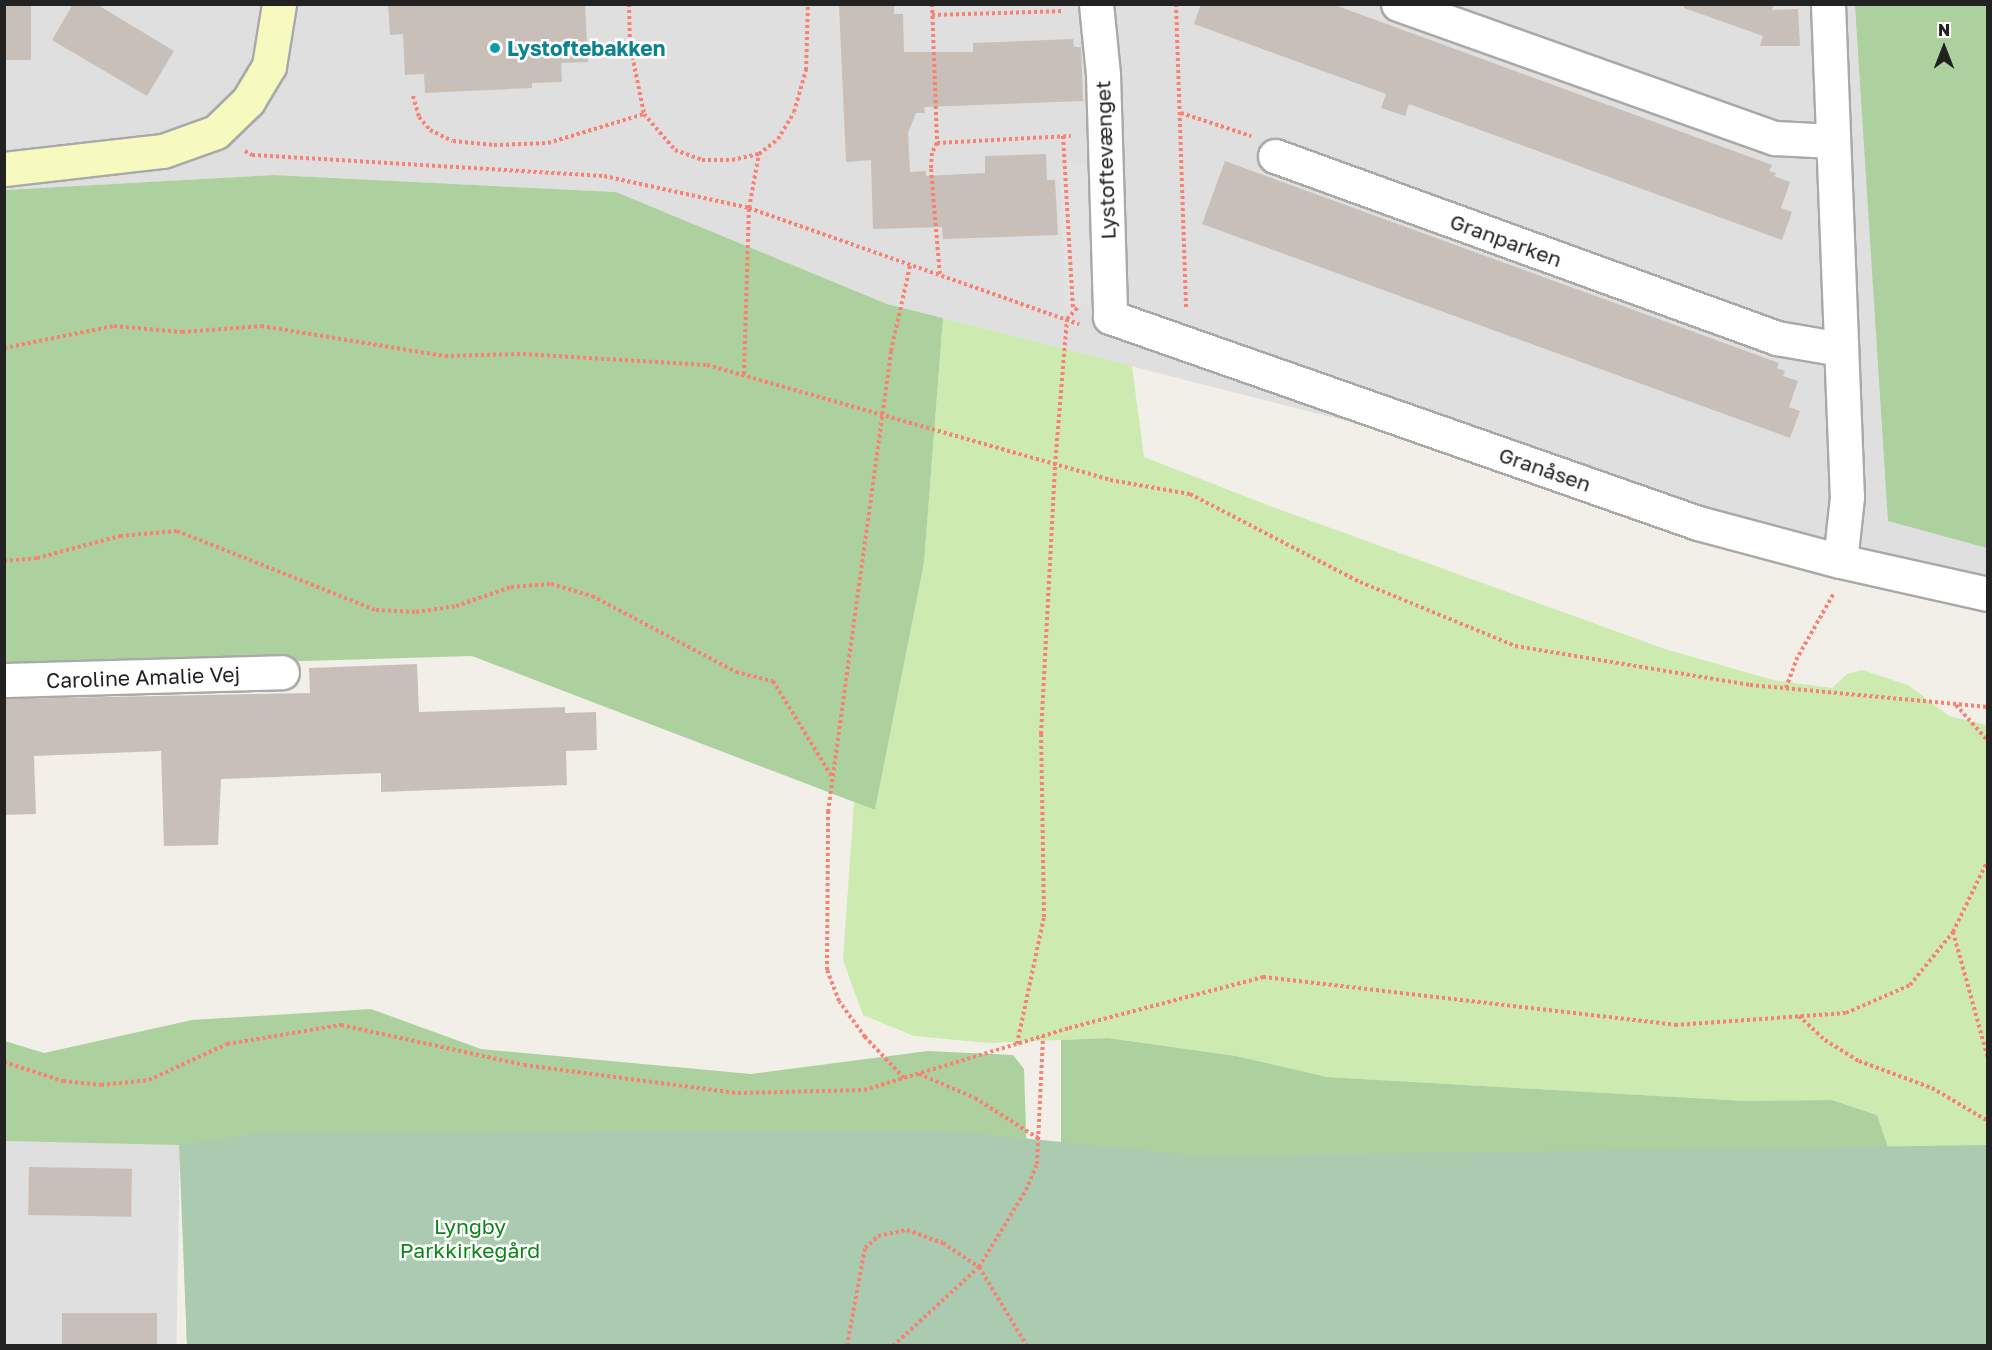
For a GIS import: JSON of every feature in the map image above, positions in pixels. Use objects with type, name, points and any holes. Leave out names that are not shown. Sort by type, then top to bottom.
[{"type":"street","points":[[4,169],[164,152],[216,132],[248,101],[269,66],[279,4]]},
{"type":"street","points":[[1398,4],[1775,138],[1833,141]]},
{"type":"street","points":[[1828,4],[1847,496],[1840,561]]},
{"type":"street","name":"Lystoftevænget","points":[[1097,7],[1104,134],[1099,322]]},
{"type":"street","name":"Granparken","points":[[1275,156],[1777,338],[1841,349]]},
{"type":"street","name":"Granåsen","points":[[1099,322],[1189,344],[1698,523],[1840,561],[1988,594]]},
{"type":"street","name":"Caroline Amalie Vej","points":[[4,680],[282,672]]},
{"type":"path","points":[[629,4],[630,45],[644,114],[675,150],[702,160],[732,160],[759,154],[778,139],[794,111],[806,70],[808,4]]},
{"type":"path","points":[[932,4],[937,143],[931,169],[939,277]]},
{"type":"path","points":[[1176,4],[1189,344]]},
{"type":"path","points":[[932,15],[1097,7]]},
{"type":"path","points":[[413,96],[419,117],[430,130],[453,141],[494,145],[548,143],[644,114]]},
{"type":"path","points":[[1181,113],[1267,142],[1275,156]]},
{"type":"path","points":[[216,132],[252,155],[604,176],[749,208],[910,267],[1067,319],[1099,322]]},
{"type":"path","points":[[937,143],[1104,134]]},
{"type":"path","points":[[1063,136],[1073,308]]},
{"type":"path","points":[[744,375],[749,208],[759,154]]},
{"type":"path","points":[[904,1078],[865,1037],[839,1001],[827,970],[828,812],[881,414],[910,267]]},
{"type":"path","points":[[1017,1044],[1044,917],[1041,734],[1055,465],[1067,319]]},
{"type":"path","points":[[4,348],[114,326],[182,332],[261,326],[445,356],[651,359],[707,365],[1055,465],[1190,494],[1360,582],[1515,646],[1786,688],[1988,707]]},
{"type":"path","points":[[4,561],[37,558],[120,536],[177,531],[376,610],[426,610],[456,606],[511,587],[551,584],[592,596],[736,672],[773,681],[832,777]]},
{"type":"path","points":[[1786,688],[1796,660],[1833,596],[1840,561]]},
{"type":"path","points":[[1956,704],[1988,741]]},
{"type":"path","points":[[4,1062],[63,1081],[101,1085],[149,1080],[227,1044],[340,1025],[524,1065],[738,1093],[864,1090],[1043,1036],[1263,977],[1674,1025],[1846,1013],[1910,985],[1953,932],[1988,860]]},
{"type":"path","points":[[1953,932],[1988,1058]]},
{"type":"path","points":[[1799,1017],[1825,1040],[1860,1061],[1932,1088],[1988,1120]]},
{"type":"path","points":[[893,1346],[979,1267],[1026,1190],[1036,1164],[1043,1036]]},
{"type":"path","points":[[918,1074],[975,1098],[1038,1138]]},
{"type":"path","points":[[847,1346],[865,1248],[878,1236],[907,1230],[944,1243],[979,1267],[1027,1346]]},
{"type":"shaded area","points":[[5,5],[1987,5],[1987,584],[887,304],[616,192],[274,175],[5,190]]},
{"type":"shaded area","points":[[1093,164],[1098,304],[1065,305],[1060,165]]},
{"type":"shaded area","points":[[5,1141],[180,1144],[176,1346],[4,1346]]},
{"type":"green space","points":[[1855,5],[1987,5],[1987,548],[1888,521]]},
{"type":"green space","points":[[274,175],[616,192],[887,304],[943,318],[924,563],[875,810],[472,656],[5,670],[5,190]]},
{"type":"green space","points":[[943,318],[1132,366],[1144,457],[1270,506],[1665,649],[1773,680],[1832,688],[1847,674],[1862,670],[1908,685],[1949,716],[1987,725],[1987,1145],[1888,1147],[1877,1115],[1832,1100],[1745,1101],[1327,1077],[1236,1056],[1108,1038],[989,1043],[914,1036],[863,1015],[843,960],[854,802],[875,810],[924,563]]},
{"type":"green space","points":[[371,1009],[481,1049],[751,1074],[928,1051],[1013,1055],[1024,1069],[1027,1162],[187,1346],[179,1145],[5,1141],[5,1041],[44,1053],[192,1020]]},
{"type":"green space","points":[[1108,1038],[1236,1056],[1327,1077],[1745,1101],[1832,1100],[1877,1115],[1888,1147],[1873,1225],[1987,1345],[1061,1156],[1061,1040]]},
{"type":"green space","name":"Lyngby Parkkirkegård","points":[[940,1130],[1204,1156],[1987,1145],[1987,1345],[187,1345],[180,1145],[266,1132]]},
{"type":"building","points":[[4,4],[31,4],[31,60],[4,60]]},
{"type":"building","points":[[73,4],[96,4],[174,51],[147,96],[52,40]]},
{"type":"building","name":"Lystoftebakken","points":[[388,4],[585,4],[588,62],[561,63],[562,82],[532,83],[532,88],[425,93],[424,74],[405,75],[403,34],[390,35]]},
{"type":"building","points":[[839,4],[894,4],[894,14],[903,14],[904,52],[973,52],[973,43],[1073,39],[1074,47],[1081,47],[1083,101],[924,107],[925,113],[916,113],[908,133],[910,172],[926,171],[926,176],[985,173],[985,156],[1046,154],[1047,180],[1055,180],[1058,235],[943,239],[942,227],[873,229],[871,160],[846,162]]},
{"type":"building","points":[[1201,4],[1332,4],[1772,165],[1769,171],[1776,173],[1774,176],[1790,182],[1781,208],[1792,212],[1782,240],[1409,104],[1405,116],[1381,108],[1386,94],[1194,24]]},
{"type":"building","points":[[1684,4],[1774,4],[1772,10],[1798,9],[1800,46],[1760,46],[1763,36],[1684,8]]},
{"type":"building","points":[[1225,161],[1779,363],[1777,368],[1785,371],[1783,376],[1798,381],[1789,407],[1800,411],[1790,438],[1202,224]]},
{"type":"building","points":[[417,664],[419,712],[565,707],[565,713],[596,712],[597,750],[566,751],[567,785],[381,792],[381,773],[221,779],[218,845],[164,846],[161,751],[34,756],[36,814],[4,815],[5,699],[310,693],[309,668]]},
{"type":"building","points":[[29,1167],[132,1169],[131,1217],[28,1215]]},
{"type":"building","points":[[62,1313],[157,1313],[157,1346],[62,1346]]},
{"type":"place","name":"Lystoftebakken","points":[[495,48]]}]
